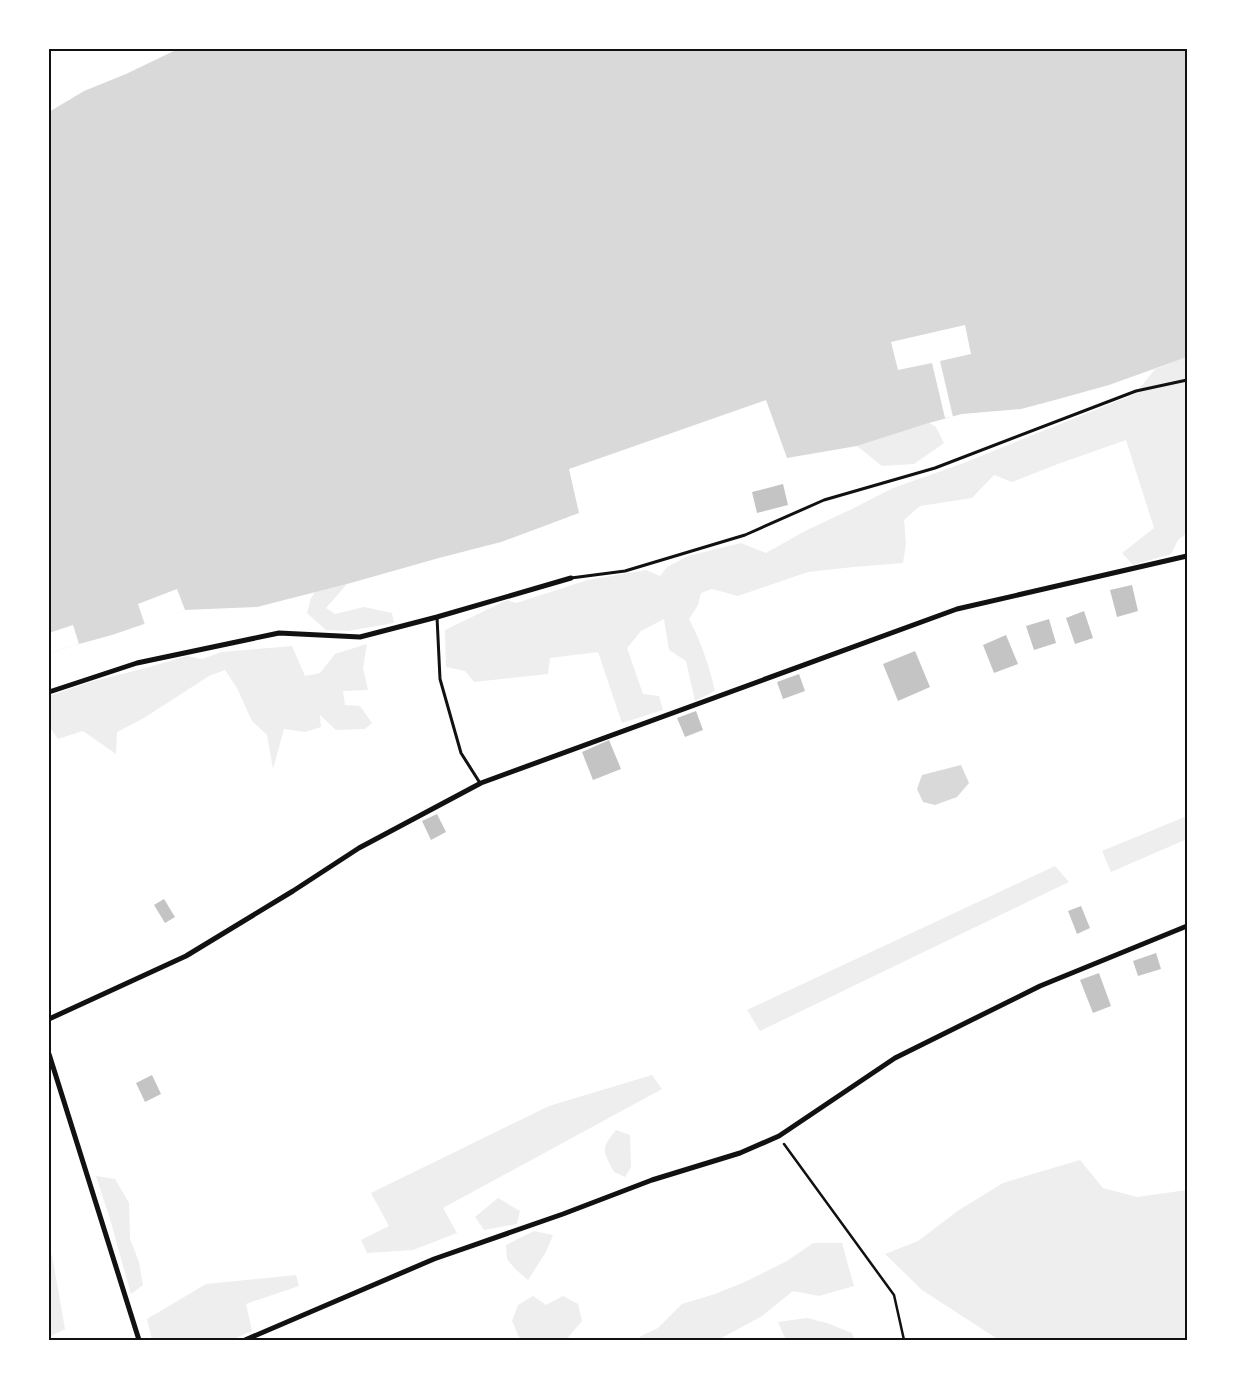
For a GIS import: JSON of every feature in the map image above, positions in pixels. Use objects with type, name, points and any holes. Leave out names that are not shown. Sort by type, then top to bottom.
[{"type":"street","points":[[49,1019],[186,956],[293,891],[359,848],[481,783],[957,609],[1187,556]]},
{"type":"street","points":[[49,692],[137,663],[279,633],[360,637],[571,578]]},
{"type":"street","points":[[245,1340],[434,1259],[563,1214],[652,1180],[740,1153],[778,1136],[895,1058],[1040,986],[1187,926]]},
{"type":"street","points":[[49,1054],[139,1340]]},
{"type":"lane","points":[[571,578],[625,571],[745,535],[824,500],[935,468],[1136,391],[1187,380]]},
{"type":"lane","points":[[437,617],[440,678],[461,753],[481,783]]},
{"type":"path","points":[[778,1136],[894,1294],[904,1340]]},
{"type":"shaded area","points":[[178,49],[1187,49],[1187,357],[1109,385],[1021,409],[962,414],[857,446],[787,458],[766,400],[569,469],[579,513],[501,542],[257,607],[185,610],[112,635],[49,653],[49,112],[84,91],[126,74]]},
{"type":"shaded area","points":[[1187,357],[1187,533],[1178,540],[1171,554],[1133,565],[1122,553],[1154,528],[1126,440],[1012,482],[994,475],[972,498],[920,506],[904,520],[906,544],[903,563],[808,572],[738,596],[712,589],[701,593],[698,605],[689,619],[704,654],[715,691],[695,701],[686,661],[669,650],[664,619],[641,631],[627,648],[643,694],[659,696],[663,710],[622,723],[598,652],[550,658],[548,674],[474,682],[465,671],[446,667],[445,630],[507,600],[516,603],[588,580],[646,570],[660,576],[667,567],[688,556],[741,543],[766,553],[807,530],[893,488],[961,464],[1135,394],[1155,369]]},
{"type":"shaded area","points":[[929,423],[936,427],[944,443],[914,464],[882,466],[857,446]]},
{"type":"shaded area","points":[[347,584],[326,608],[335,614],[364,607],[392,613],[394,623],[348,631],[326,630],[307,613],[311,598],[315,592]]},
{"type":"shaded area","points":[[367,644],[363,668],[368,690],[343,691],[345,705],[360,706],[372,723],[365,729],[336,730],[320,715],[321,727],[305,732],[284,729],[273,769],[267,735],[252,721],[237,688],[225,670],[209,676],[144,718],[117,732],[116,754],[83,731],[58,739],[49,726],[49,696],[90,682],[187,656],[202,659],[222,652],[292,646],[305,676],[320,673],[335,654]]},
{"type":"shaded area","points":[[961,765],[969,783],[957,797],[935,805],[923,802],[917,789],[922,775]]},
{"type":"shaded area","points":[[1187,816],[1187,839],[1111,872],[1102,851]]},
{"type":"shaded area","points":[[1055,866],[1069,882],[760,1031],[747,1010]]},
{"type":"shaded area","points":[[652,1075],[662,1089],[443,1208],[457,1233],[413,1250],[367,1253],[361,1240],[389,1226],[371,1193],[549,1106]]},
{"type":"shaded area","points":[[616,1130],[630,1135],[631,1167],[625,1177],[614,1172],[605,1150],[607,1142]]},
{"type":"shaded area","points":[[1080,1160],[1103,1188],[1137,1197],[1187,1190],[1187,1340],[999,1340],[922,1290],[885,1254],[918,1241],[959,1210],[1003,1183]]},
{"type":"shaded area","points":[[96,1176],[115,1179],[129,1203],[130,1239],[139,1262],[143,1285],[131,1294],[110,1219]]},
{"type":"shaded area","points":[[498,1198],[520,1211],[517,1224],[484,1230],[475,1217]]},
{"type":"shaded area","points":[[534,1231],[553,1235],[546,1252],[528,1280],[507,1259],[506,1245]]},
{"type":"shaded area","points":[[813,1243],[842,1243],[854,1286],[819,1296],[793,1291],[762,1316],[718,1340],[638,1340],[641,1336],[658,1328],[682,1304],[715,1294],[747,1281],[787,1261]]},
{"type":"shaded area","points":[[52,1255],[65,1329],[49,1337],[49,1256]]},
{"type":"shaded area","points":[[296,1275],[299,1286],[246,1304],[252,1331],[231,1340],[152,1340],[147,1319],[206,1284]]},
{"type":"shaded area","points":[[533,1296],[546,1305],[563,1296],[578,1304],[582,1321],[566,1340],[524,1340],[519,1337],[512,1321],[518,1305]]},
{"type":"shaded area","points":[[807,1318],[827,1323],[852,1333],[855,1340],[786,1340],[778,1322]]},
{"type":"pier","points":[[965,325],[971,354],[940,361],[953,417],[945,418],[932,363],[898,370],[891,342]]},
{"type":"pier","points":[[177,589],[185,610],[145,625],[138,604]]},
{"type":"pier","points":[[73,625],[79,644],[49,653],[49,633]]},
{"type":"building","points":[[783,484],[788,505],[757,513],[752,492]]},
{"type":"building","points":[[1132,585],[1138,611],[1117,617],[1110,590]]},
{"type":"building","points":[[1084,611],[1093,638],[1075,644],[1066,618]]},
{"type":"building","points":[[1049,619],[1056,643],[1034,650],[1026,626]]},
{"type":"building","points":[[1006,635],[1018,664],[994,673],[983,645]]},
{"type":"building","points":[[915,651],[930,687],[898,701],[883,664]]},
{"type":"building","points":[[799,674],[805,691],[783,699],[777,682]]},
{"type":"building","points":[[696,711],[703,730],[685,737],[677,718]]},
{"type":"building","points":[[609,740],[621,769],[593,780],[582,752]]},
{"type":"building","points":[[437,814],[446,832],[431,840],[422,821]]},
{"type":"building","points":[[164,899],[175,917],[165,923],[154,905]]},
{"type":"building","points":[[1081,906],[1090,928],[1077,934],[1068,911]]},
{"type":"building","points":[[1156,953],[1161,969],[1138,976],[1133,961]]},
{"type":"building","points":[[1099,973],[1111,1006],[1093,1013],[1080,980]]},
{"type":"building","points":[[152,1075],[161,1094],[145,1102],[136,1083]]}]
